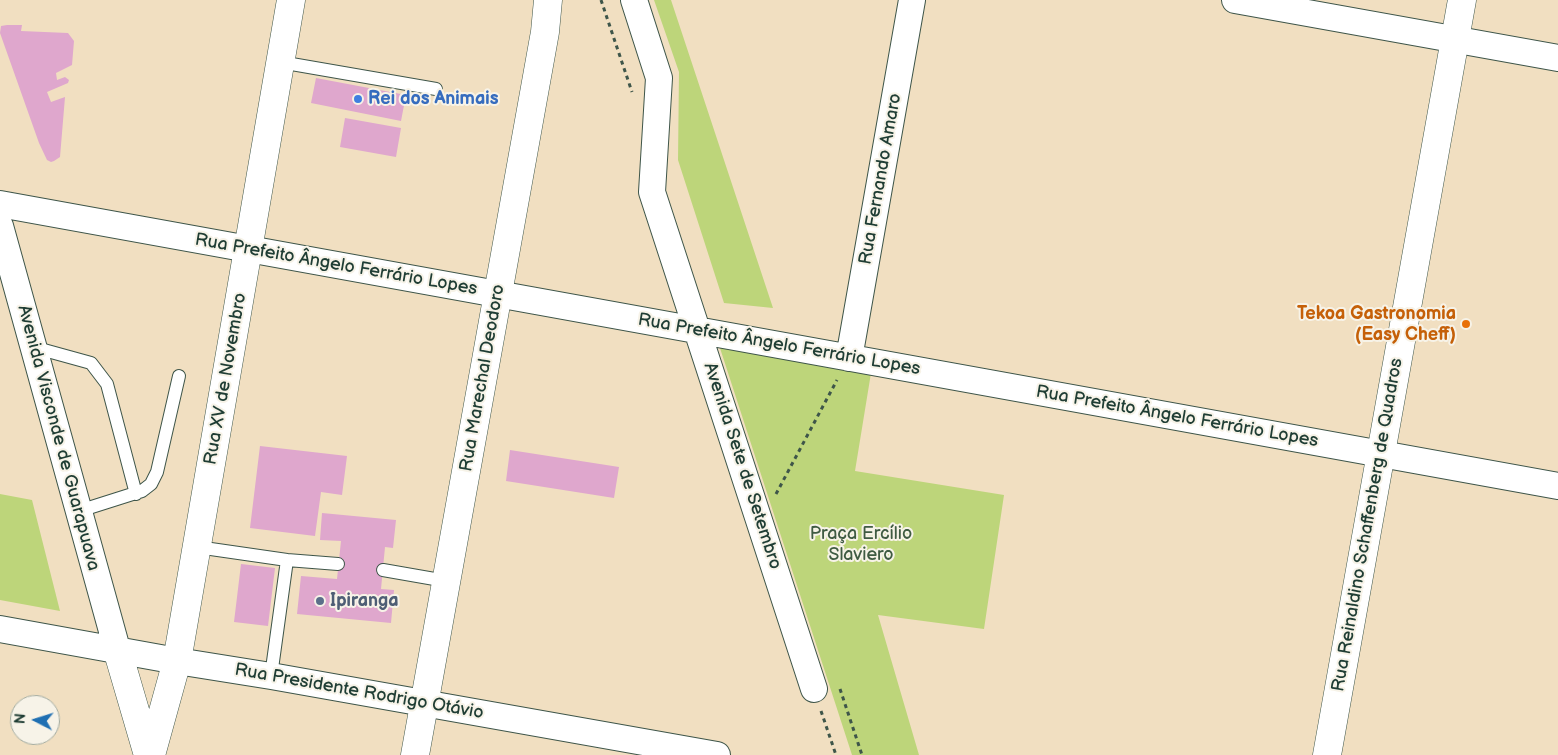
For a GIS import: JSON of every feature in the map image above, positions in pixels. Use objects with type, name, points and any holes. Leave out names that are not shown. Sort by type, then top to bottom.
[{"type":"main road","name":"Rua XV de Novembro","points":[[150,755],[177,661],[291,0]]},
{"type":"main road","name":"Rua Marechal Deodoro","points":[[415,755],[545,32],[548,0]]},
{"type":"main road","name":"Rua Reinaldino Schaffenberg de Quadros","points":[[1327,755],[1462,0]]},
{"type":"main road","points":[[117,649],[150,755]]},
{"type":"street","name":"Avenida Sete de Setembro","points":[[634,0],[659,78],[652,192],[814,689]]},
{"type":"street","name":"Rua Fernando Amaro","points":[[849,358],[912,0]]},
{"type":"street","points":[[1235,0],[1558,58]]},
{"type":"street","name":"Rua Prefeito Ângelo Ferrário Lopes","points":[[0,204],[1558,486]]},
{"type":"street","name":"Avenida Visconde de Guarapuava","points":[[0,226],[117,649]]},
{"type":"street","name":"Rua Presidente Rodrigo Otávio","points":[[0,629],[717,755]]},
{"type":"lane","points":[[280,62],[436,89]]},
{"type":"lane","points":[[33,347],[91,363],[108,384],[136,494]]},
{"type":"lane","points":[[79,512],[136,494],[151,484],[157,472],[179,376]]},
{"type":"lane","points":[[197,547],[287,560],[338,564]]},
{"type":"lane","points":[[271,676],[287,560]]},
{"type":"lane","points":[[383,570],[446,581]]},
{"type":"path","points":[[601,0],[632,93]]},
{"type":"path","points":[[758,519],[776,494],[849,358]]},
{"type":"path","points":[[814,689],[836,755]]},
{"type":"green space","points":[[654,0],[671,0],[773,308],[724,303],[678,160],[679,72]]},
{"type":"green space","name":"Praça Ercílio Slaviero","points":[[719,345],[871,373],[855,471],[1004,495],[984,629],[878,615],[919,755],[852,755]]},
{"type":"green space","points":[[0,494],[32,500],[60,611],[0,600]]},
{"type":"building","points":[[22,25],[21,31],[68,33],[74,41],[72,65],[56,73],[57,80],[65,77],[69,80],[68,83],[47,92],[51,102],[65,97],[60,157],[51,162],[47,160],[39,143],[0,33],[1,26]]},
{"type":"building","name":"Rei dos Animais","points":[[316,78],[406,95],[401,121],[311,103]]},
{"type":"building","name":"Rei dos Animais","points":[[345,118],[401,128],[396,157],[340,147]]},
{"type":"building","points":[[260,446],[347,456],[342,495],[321,492],[315,536],[250,528]]},
{"type":"building","points":[[510,450],[619,467],[614,498],[506,481]]},
{"type":"building","points":[[322,513],[396,520],[393,548],[385,547],[381,589],[394,590],[391,623],[297,614],[301,576],[337,579],[341,541],[320,540]]},
{"type":"building","points":[[241,564],[275,568],[268,626],[234,622]]},
{"type":"place","name":"Rei dos Animais","points":[[358,99]]},
{"type":"place","name":"Tekoa Gastronomia (Easy Cheff)","points":[[1466,324]]},
{"type":"place","name":"Ipiranga","points":[[320,601]]}]
